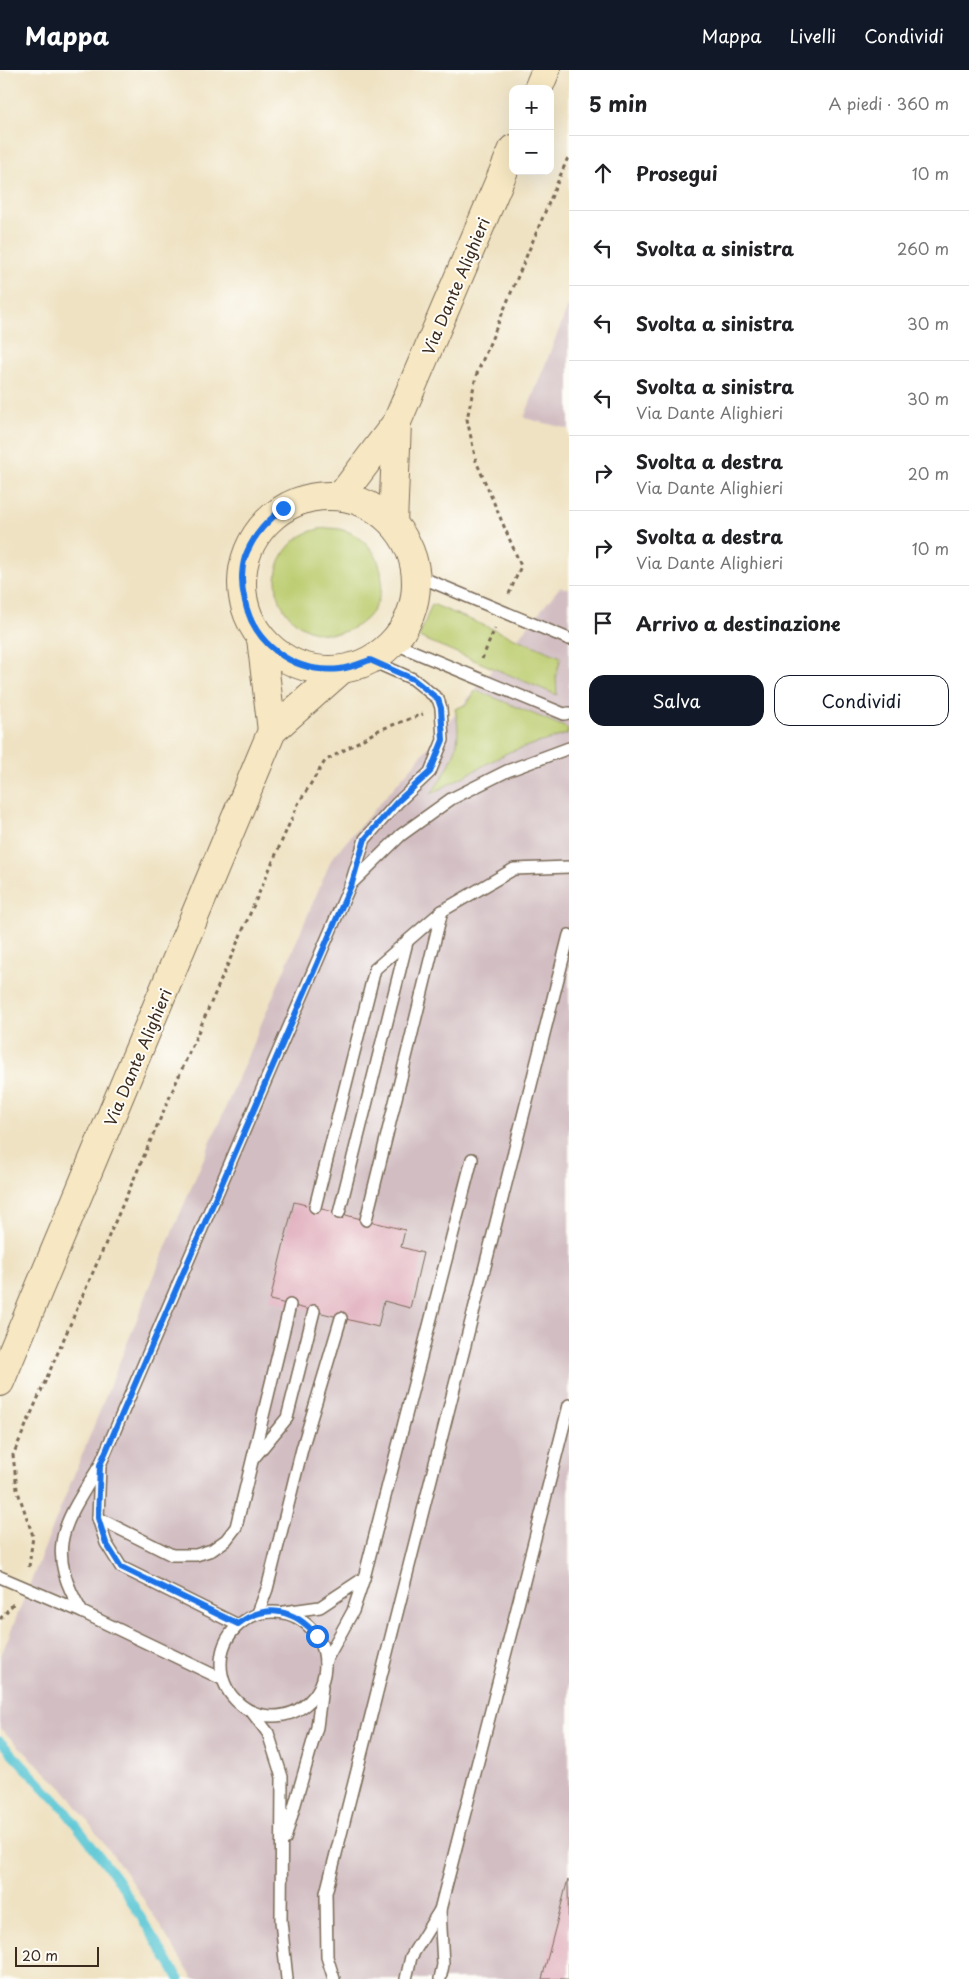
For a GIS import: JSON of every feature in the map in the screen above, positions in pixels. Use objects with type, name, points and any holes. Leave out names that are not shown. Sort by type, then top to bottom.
[{"type":"main road","points":[[540,85],[546,70]]},
{"type":"main road","name":"Via Dante Alighieri","points":[[341,496],[397,422],[509,158]]},
{"type":"main road","name":"Via Dante Alighieri","points":[[393,524],[397,422]]},
{"type":"main road","name":"Via Dante Alighieri","points":[[0,1382],[272,731],[341,670],[370,660],[393,643],[411,613],[416,596],[416,578],[410,548],[393,524],[369,505],[341,496],[311,497],[283,508],[261,528],[246,553],[241,583],[246,612],[261,638],[283,658],[312,668],[341,670]]},
{"type":"main road","name":"Via Dante Alighieri","points":[[261,638],[272,731]]},
{"type":"lane","points":[[416,578],[430,581],[569,639]]},
{"type":"lane","points":[[393,643],[564,714],[569,713]]},
{"type":"lane","points":[[82,1612],[69,1591],[61,1564],[61,1540],[74,1507],[100,1465],[352,883],[365,839],[397,802],[430,772],[443,740],[441,708],[438,699],[413,679],[370,660]]},
{"type":"lane","points":[[352,883],[402,835],[451,799],[506,771],[569,748]]},
{"type":"lane","points":[[315,1207],[375,969],[442,911],[514,869],[569,867]]},
{"type":"lane","points":[[366,1220],[442,911]]},
{"type":"lane","points":[[334,1979],[326,1957],[326,1893],[569,935]]},
{"type":"lane","points":[[339,1213],[407,942]]},
{"type":"lane","points":[[325,1662],[353,1611],[364,1578],[472,1159]]},
{"type":"lane","points":[[98,1518],[172,1555],[196,1555],[212,1550],[226,1540],[236,1527],[290,1305]]},
{"type":"lane","points":[[252,1460],[288,1418],[314,1311]]},
{"type":"lane","points":[[258,1613],[267,1590],[302,1449],[341,1318]]},
{"type":"lane","points":[[406,1979],[411,1957],[440,1910],[569,1405]]},
{"type":"lane","points":[[100,1465],[98,1518],[106,1543],[121,1567],[238,1624]]},
{"type":"lane","points":[[0,1577],[82,1612],[222,1679]]},
{"type":"lane","points":[[323,1679],[315,1695],[302,1707],[286,1715],[269,1716],[252,1712],[239,1704],[228,1693],[222,1679],[220,1665],[222,1650],[227,1637],[238,1624],[258,1613],[284,1612],[320,1606],[364,1578]]},
{"type":"lane","points":[[281,1852],[316,1727],[325,1662],[320,1642],[308,1625],[297,1617],[284,1612]]},
{"type":"lane","points":[[252,1712],[268,1734],[282,1777],[281,1921],[287,1979]]},
{"type":"lane","points":[[440,1910],[443,1965],[440,1979]]},
{"type":"path","points":[[511,590],[521,566],[476,461],[467,419],[476,376],[569,155]]},
{"type":"path","points":[[481,663],[494,630]]},
{"type":"path","points":[[28,1574],[33,1536],[17,1490],[13,1455],[298,804],[325,760],[379,730],[425,713]]},
{"type":"path","points":[[0,1619],[16,1601]]},
{"type":"shaded area","points":[[569,304],[569,429],[524,418]]},
{"type":"shaded area","points":[[560,587],[569,589],[569,1979],[193,1979],[133,1883],[66,1792],[0,1728],[0,1658],[168,1242],[332,858],[415,763]]},
{"type":"green space","points":[[329,528],[349,532],[367,543],[378,561],[382,581],[378,601],[367,619],[349,630],[329,634],[309,630],[291,619],[280,601],[276,581],[280,561],[291,543],[309,532]]},
{"type":"green space","points":[[432,604],[561,657],[556,676],[557,695],[419,637]]},
{"type":"green space","points":[[476,690],[567,728],[567,734],[509,752],[431,794],[450,764],[457,744],[458,734],[455,709],[467,704]]},
{"type":"building","points":[[294,1202],[405,1230],[401,1247],[423,1253],[410,1308],[384,1301],[378,1327],[270,1300]]},
{"type":"building","points":[[568,1879],[569,1979],[542,1979]]},
{"type":"waterway","points":[[0,1741],[63,1808],[118,1880],[179,1979]]},
{"type":"route","points":[[283,508],[261,528],[246,553],[241,583],[246,612],[261,638],[283,658],[312,668],[341,670],[370,660],[413,679],[438,699],[441,708],[443,740],[430,772],[397,802],[365,839],[352,883],[100,1465],[98,1518],[106,1543],[121,1567],[238,1624],[258,1613],[284,1612],[297,1617],[308,1625],[317,1636]]}]
